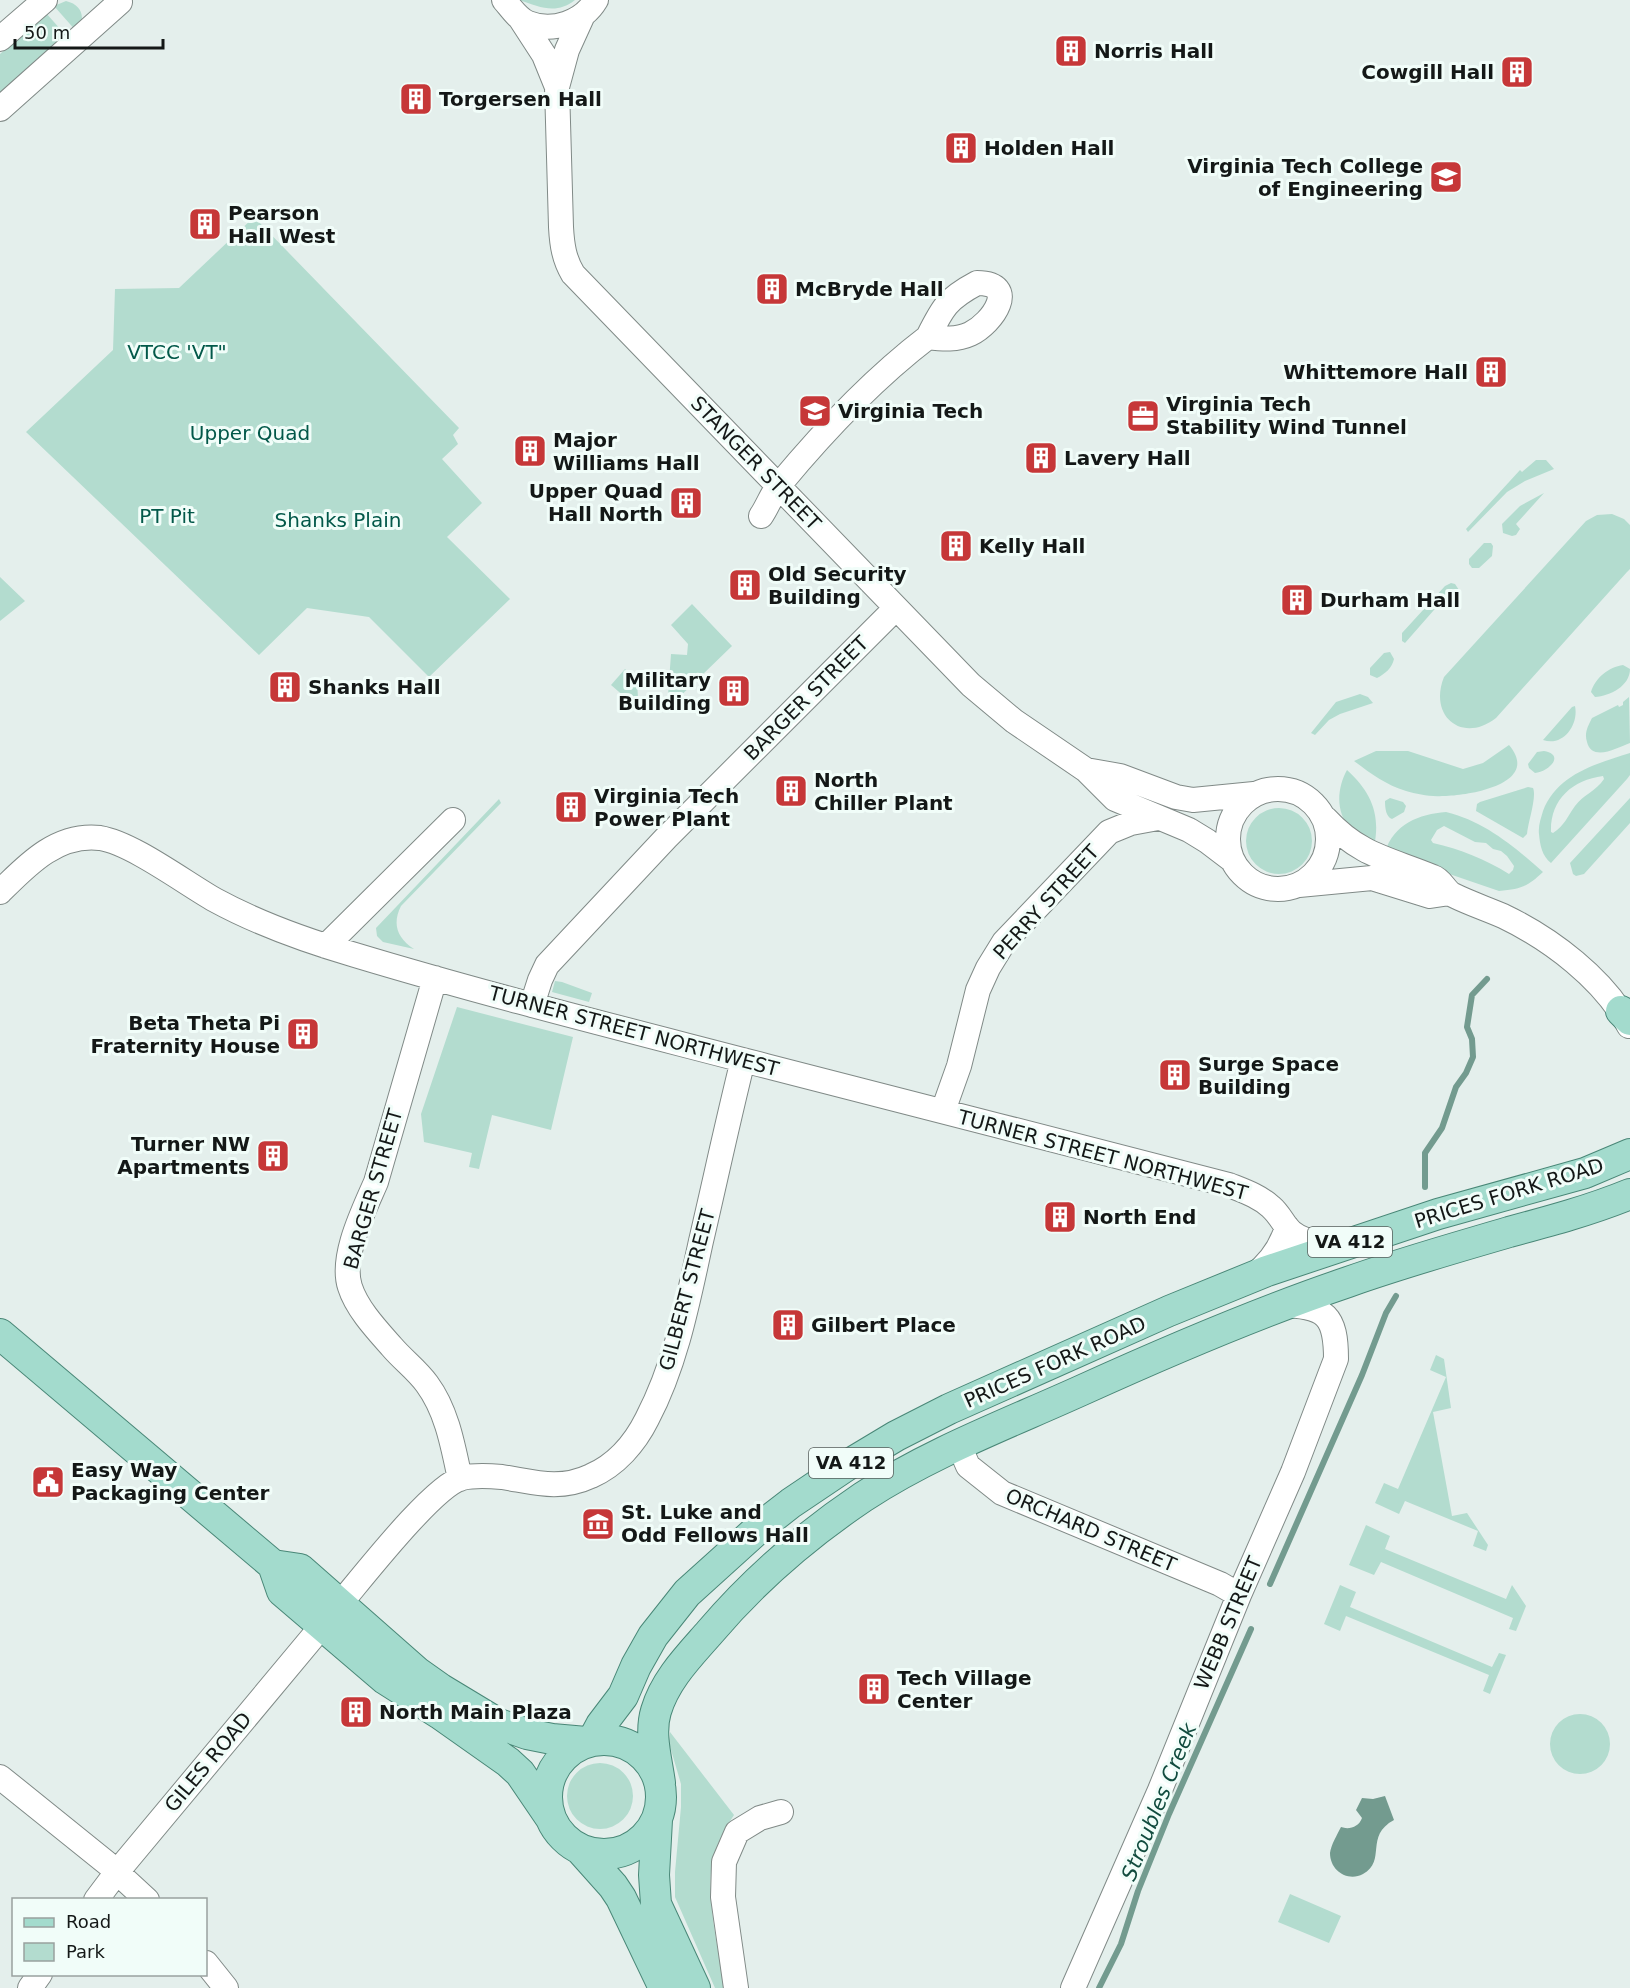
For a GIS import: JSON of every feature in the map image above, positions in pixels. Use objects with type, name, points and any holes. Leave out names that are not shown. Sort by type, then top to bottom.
[{"type":"main road","name":"PRICES FORK ROAD","points":[[589,1741],[623,1696],[653,1636],[687,1593],[759,1528],[791,1503],[896,1436],[1026,1374],[1250,1278],[1356,1240],[1438,1214],[1585,1173],[1630,1154]]},
{"type":"main road","name":"PRICES FORK ROAD","points":[[660,1783],[653,1737],[656,1711],[665,1689],[681,1666],[763,1574],[794,1548],[864,1497],[913,1468],[959,1445],[1196,1339],[1347,1282],[1428,1255],[1599,1207],[1630,1194]]},
{"type":"main road","points":[[0,1334],[273,1565],[282,1591],[331,1615],[385,1679],[440,1714],[520,1773],[561,1835],[580,1849],[613,1886],[664,1988]]},
{"type":"main road","points":[[959,1445],[963,1432],[971,1421],[993,1405],[1026,1374]]},
{"type":"main road","points":[[864,1497],[903,1459],[940,1435],[946,1428],[949,1409]]},
{"type":"main road","points":[[331,1615],[335,1623],[374,1635],[433,1683],[499,1724],[526,1734],[552,1739],[616,1740],[638,1750],[651,1764],[660,1783],[661,1801],[657,1820],[654,1875],[656,1904],[695,1988]]},
{"type":"main road","points":[[550,1817],[546,1803],[548,1784],[554,1767],[567,1753],[589,1741]]},
{"type":"main road","points":[[580,1849],[602,1854],[631,1847],[645,1837],[657,1820]]},
{"type":"street","points":[[0,39],[45,0]]},
{"type":"street","name":"STANGER STREET","points":[[504,0],[520,18],[544,55],[557,87]]},
{"type":"street","points":[[0,109],[108,5]]},
{"type":"street","points":[[520,18],[546,27],[569,22],[589,8]]},
{"type":"street","name":"STANGER STREET","points":[[589,8],[567,50],[557,87],[561,227],[563,250],[573,274],[972,685],[1014,721],[1086,770],[1115,799],[1204,839],[1232,860]]},
{"type":"street","points":[[761,516],[778,486],[839,418],[896,361],[928,337]]},
{"type":"street","name":"BARGER STREET","points":[[532,1005],[547,965],[666,838],[896,608]]},
{"type":"street","name":"STANGER STREET","points":[[1086,770],[1120,776],[1176,797],[1193,800],[1254,794]]},
{"type":"street","points":[[1450,893],[1430,896],[1372,878],[1282,889],[1265,888],[1244,876],[1232,860],[1228,837],[1230,823],[1240,805],[1254,794],[1270,790],[1301,793],[1319,808],[1326,819],[1350,841],[1378,857],[1437,878],[1450,893],[1505,917],[1574,960],[1627,1020]]},
{"type":"street","name":"PERRY STREET","points":[[1109,832],[1115,799]]},
{"type":"street","name":"PERRY STREET","points":[[943,1112],[959,1066],[978,990],[1004,942],[1109,832],[1131,823],[1158,818]]},
{"type":"street","points":[[1294,886],[1316,871],[1327,852],[1330,834],[1326,819]]},
{"type":"street","points":[[326,946],[453,820]]},
{"type":"street","name":"TURNER STREET NORTHWEST","points":[[0,892],[47,850],[75,839],[99,838],[129,849],[214,900],[248,917],[326,946],[532,1005],[1229,1185],[1255,1196],[1272,1207],[1287,1227],[1313,1242],[1326,1244],[1356,1240]]},
{"type":"street","name":"BARGER STREET","points":[[435,978],[376,1182],[363,1212],[347,1269],[349,1286],[362,1310],[393,1349],[426,1383],[436,1398],[444,1415],[460,1479]]},
{"type":"street","name":"GILBERT STREET","points":[[460,1479],[502,1477],[527,1483],[550,1485],[573,1482],[592,1476],[619,1458],[632,1444],[647,1419],[666,1375],[686,1312],[742,1060]]},
{"type":"street","points":[[1250,1278],[1272,1257],[1283,1240],[1287,1227]]},
{"type":"street","name":"WEBB STREET","points":[[1073,1988],[1160,1790],[1239,1595],[1293,1472],[1336,1359],[1336,1339],[1331,1321],[1335,1300],[1347,1282]]},
{"type":"street","points":[[1282,1305],[1297,1305],[1313,1309],[1331,1321]]},
{"type":"street","name":"ORCHARD STREET","points":[[959,1445],[969,1466],[1002,1493],[1220,1584],[1239,1595]]},
{"type":"street","points":[[331,1615],[420,1511],[448,1485],[460,1479]]},
{"type":"street","name":"GILES ROAD","points":[[97,1898],[331,1615]]},
{"type":"street","points":[[0,1778],[146,1898]]},
{"type":"street","points":[[736,1988],[723,1897],[723,1862],[737,1832],[760,1818],[781,1812]]},
{"type":"street","points":[[207,1964],[226,1988]]},
{"type":"green space","points":[[519,0],[575,0],[568,5],[548,8]]},
{"type":"green space","points":[[66,1],[76,6],[81,13],[82,18],[77,32],[54,6]]},
{"type":"green space","points":[[46,13],[69,39],[0,100],[0,54]]},
{"type":"green space","name":"Upper Quad","points":[[254,217],[459,428],[453,435],[458,444],[442,459],[482,503],[447,537],[510,599],[429,677],[369,617],[307,608],[259,655],[26,432],[113,350],[115,289],[179,288]]},
{"type":"green space","points":[[1536,460],[1546,460],[1554,469],[1525,481],[1507,492],[1468,532],[1466,529],[1520,470],[1522,472]]},
{"type":"green space","points":[[1544,493],[1516,524],[1520,529],[1516,535],[1503,533],[1502,524],[1520,506]]},
{"type":"green space","points":[[1612,514],[1624,519],[1630,525],[1630,569],[1496,718],[1484,725],[1472,728],[1461,727],[1452,722],[1445,714],[1441,704],[1440,691],[1444,677],[1586,521],[1597,515]]},
{"type":"green space","points":[[1484,543],[1491,543],[1493,546],[1492,556],[1479,568],[1472,568],[1469,559]]},
{"type":"green space","points":[[0,577],[25,601],[0,621]]},
{"type":"green space","points":[[1455,584],[1459,590],[1458,593],[1453,598],[1448,594],[1405,643],[1402,641],[1402,633],[1445,586]]},
{"type":"green space","points":[[692,604],[732,646],[667,709],[671,654],[687,655],[688,644],[671,625]]},
{"type":"green space","points":[[1390,652],[1394,659],[1388,670],[1377,678],[1370,675],[1370,668],[1384,653]]},
{"type":"green space","points":[[1623,665],[1630,669],[1623,685],[1607,695],[1595,697],[1591,692],[1599,678],[1613,668]]},
{"type":"green space","points":[[625,669],[637,681],[638,698],[633,704],[611,685]]},
{"type":"green space","points":[[1360,694],[1368,697],[1373,703],[1340,714],[1329,720],[1315,735],[1311,733],[1336,702]]},
{"type":"green space","points":[[1629,697],[1630,743],[1606,752],[1594,751],[1590,748],[1586,736],[1592,718],[1618,705],[1619,707],[1623,705]]},
{"type":"green space","points":[[1575,706],[1576,713],[1568,733],[1557,740],[1543,740],[1572,707]]},
{"type":"green space","points":[[1509,745],[1517,758],[1516,769],[1509,778],[1498,785],[1468,794],[1428,796],[1415,793],[1392,785],[1354,761],[1376,751],[1408,751],[1463,769],[1483,763]]},
{"type":"green space","points":[[1544,751],[1554,756],[1553,763],[1545,770],[1535,773],[1528,764],[1537,752]]},
{"type":"green space","points":[[1630,753],[1630,775],[1551,863],[1542,850],[1539,831],[1543,811],[1549,798],[1568,779],[1579,772]],"holes":[[[1603,776],[1604,779],[1578,802],[1566,821],[1553,833],[1551,832],[1554,810],[1565,794],[1573,787],[1592,778]]]},
{"type":"green space","points":[[1347,770],[1368,795],[1372,804],[1376,824],[1374,847],[1353,832],[1342,816],[1339,800],[1341,785]]},
{"type":"green space","points":[[1528,787],[1533,788],[1534,797],[1527,834],[1523,838],[1476,811],[1477,804],[1480,802]]},
{"type":"green space","points":[[1390,798],[1403,802],[1406,806],[1404,812],[1392,819],[1387,814],[1385,806],[1385,801]]},
{"type":"green space","points":[[1630,798],[1630,823],[1584,874],[1576,876],[1573,874],[1570,863]]},
{"type":"green space","points":[[499,799],[501,803],[401,906],[397,919],[398,930],[408,945],[414,949],[383,942],[377,936],[376,928]]},
{"type":"green space","points":[[1273,808],[1285,808],[1297,813],[1307,823],[1312,841],[1310,854],[1297,869],[1285,874],[1273,874],[1261,869],[1251,859],[1246,847],[1246,835],[1251,823],[1261,813]]},
{"type":"green space","points":[[1446,812],[1460,816],[1486,828],[1510,844],[1543,872],[1523,886],[1499,891],[1385,852],[1389,842],[1401,828],[1417,818]],"holes":[[[1444,826],[1475,842],[1486,843],[1493,849],[1501,851],[1514,866],[1513,870],[1509,874],[1482,859],[1433,843],[1431,840],[1437,830]]]},
{"type":"green space","points":[[555,981],[592,993],[589,1002],[552,992]]},
{"type":"green space","points":[[457,1007],[573,1037],[551,1130],[492,1115],[479,1169],[469,1167],[472,1153],[424,1142],[421,1114]]},
{"type":"green space","points":[[1436,1355],[1444,1359],[1451,1408],[1433,1412],[1452,1516],[1467,1513],[1488,1545],[1486,1551],[1473,1546],[1478,1531],[1405,1501],[1399,1514],[1375,1503],[1384,1483],[1398,1489],[1446,1377],[1430,1370]]},
{"type":"green space","points":[[1366,1525],[1390,1536],[1385,1549],[1506,1599],[1512,1585],[1526,1606],[1516,1631],[1509,1629],[1513,1618],[1381,1562],[1374,1575],[1349,1565]]},
{"type":"green space","points":[[1340,1585],[1356,1592],[1350,1607],[1492,1667],[1499,1653],[1506,1655],[1490,1694],[1483,1691],[1489,1675],[1346,1616],[1340,1631],[1324,1624]]},
{"type":"green space","points":[[1574,1714],[1586,1714],[1602,1722],[1608,1732],[1610,1744],[1608,1756],[1602,1766],[1586,1774],[1574,1774],[1558,1766],[1550,1750],[1550,1738],[1558,1722]]},
{"type":"green space","points":[[670,1732],[734,1815],[714,1856],[710,1885],[712,1915],[724,1988],[715,1988],[675,1897],[681,1784],[669,1743]]},
{"type":"green space","points":[[600,1763],[613,1765],[623,1773],[631,1783],[633,1796],[631,1809],[623,1819],[613,1827],[600,1829],[587,1827],[577,1819],[569,1809],[567,1796],[569,1783],[577,1773],[587,1765]]},
{"type":"green space","points":[[1290,1894],[1341,1916],[1329,1943],[1278,1922]]},
{"type":"shaded area","points":[[1385,1796],[1394,1820],[1380,1833],[1374,1862],[1363,1874],[1346,1876],[1336,1870],[1333,1865],[1330,1853],[1333,1843],[1341,1827],[1353,1827],[1361,1821],[1362,1818],[1356,1810],[1362,1798],[1373,1799]]},
{"type":"waterway","name":"Stroubles Creek","points":[[1425,1187],[1425,1153],[1442,1128],[1456,1087],[1473,1057],[1472,1039],[1467,1027],[1472,995],[1487,979]]},
{"type":"waterway","name":"Stroubles Creek","points":[[1270,1584],[1362,1375],[1386,1313],[1396,1296]]},
{"type":"waterway","name":"Stroubles Creek","points":[[1099,1988],[1121,1944],[1138,1891],[1169,1814],[1251,1629]]},
{"type":"place","name":"Norris Hall","points":[[1071,51]]},
{"type":"place","name":"Cowgill Hall","points":[[1517,72]]},
{"type":"place","name":"Torgersen Hall","points":[[416,99]]},
{"type":"place","name":"Holden Hall","points":[[961,148]]},
{"type":"place","name":"Virginia Tech College of Engineering","points":[[1446,177]]},
{"type":"place","name":"Pearson Hall West","points":[[205,224]]},
{"type":"place","name":"McBryde Hall","points":[[772,289]]},
{"type":"place","name":"Whittemore Hall","points":[[1491,372]]},
{"type":"place","name":"Virginia Tech","points":[[815,411]]},
{"type":"place","name":"Virginia Tech Stability Wind Tunnel","points":[[1143,416]]},
{"type":"place","name":"Major Williams Hall","points":[[530,451]]},
{"type":"place","name":"Lavery Hall","points":[[1041,458]]},
{"type":"place","name":"Upper Quad Hall North","points":[[686,503]]},
{"type":"place","name":"Kelly Hall","points":[[956,546]]},
{"type":"place","name":"Old Security Building","points":[[745,585]]},
{"type":"place","name":"Durham Hall","points":[[1297,600]]},
{"type":"place","name":"Shanks Hall","points":[[285,687]]},
{"type":"place","name":"Military Building","points":[[734,691]]},
{"type":"place","name":"North Chiller Plant","points":[[791,791]]},
{"type":"place","name":"Virginia Tech Power Plant","points":[[571,807]]},
{"type":"place","name":"Beta Theta Pi Fraternity House","points":[[303,1034]]},
{"type":"place","name":"Surge Space Building","points":[[1175,1075]]},
{"type":"place","name":"Turner NW Apartments","points":[[273,1156]]},
{"type":"place","name":"North End","points":[[1060,1217]]},
{"type":"place","name":"Gilbert Place","points":[[788,1325]]},
{"type":"place","name":"Easy Way Packaging Center","points":[[48,1482]]},
{"type":"place","name":"St. Luke and Odd Fellows Hall","points":[[598,1524]]},
{"type":"place","name":"Tech Village Center","points":[[874,1689]]},
{"type":"place","name":"North Main Plaza","points":[[356,1712]]},
{"type":"park label","name":"VTCC 'VT\"","points":[[177,352]]},
{"type":"park label","name":"PT Pit","points":[[167,516]]},
{"type":"park label","name":"Shanks Plain","points":[[338,520]]}]
